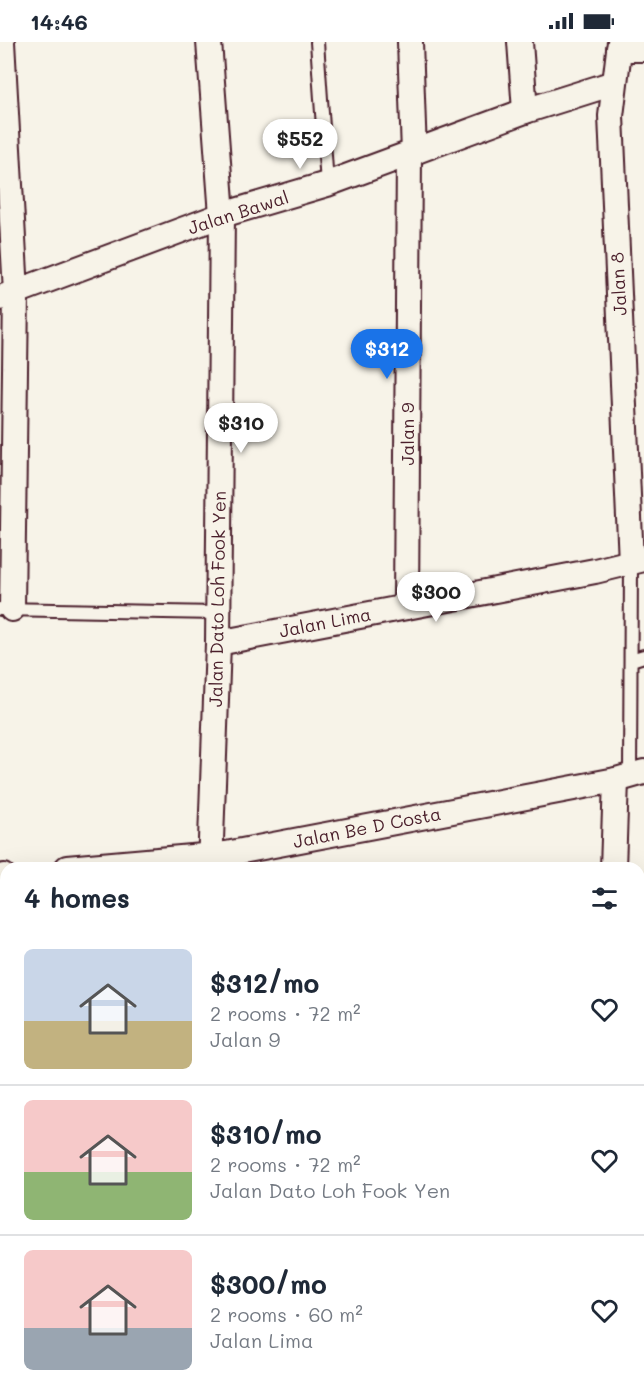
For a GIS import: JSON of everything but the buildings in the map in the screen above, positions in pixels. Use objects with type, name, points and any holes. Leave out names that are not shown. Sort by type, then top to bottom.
[{"type":"street","points":[[2,42],[8,295],[6,609]]},
{"type":"street","name":"Jalan Dato Loh Fook Yen","points":[[209,42],[222,216],[218,643],[211,862]]},
{"type":"street","name":"Jalan 9","points":[[406,607],[410,42]]},
{"type":"street","points":[[520,42],[525,111]]},
{"type":"street","points":[[619,45],[644,49]]},
{"type":"street","name":"Jalan 8","points":[[619,45],[610,116],[638,560]]},
{"type":"street","name":"Jalan Bawal","points":[[8,295],[222,216],[327,184],[525,111],[614,83]]},
{"type":"street","name":"Jalan Lima","points":[[218,643],[595,571],[638,560]]},
{"type":"street","points":[[614,862],[630,776]]},
{"type":"street","name":"Jalan Be D Costa","points":[[211,862],[238,852],[630,776]]},
{"type":"lane","points":[[317,42],[327,184]]},
{"type":"lane","points":[[630,776],[631,660],[638,560]]},
{"type":"lane","points":[[6,609],[218,613]]},
{"type":"lane","points":[[631,660],[644,656]]}]
